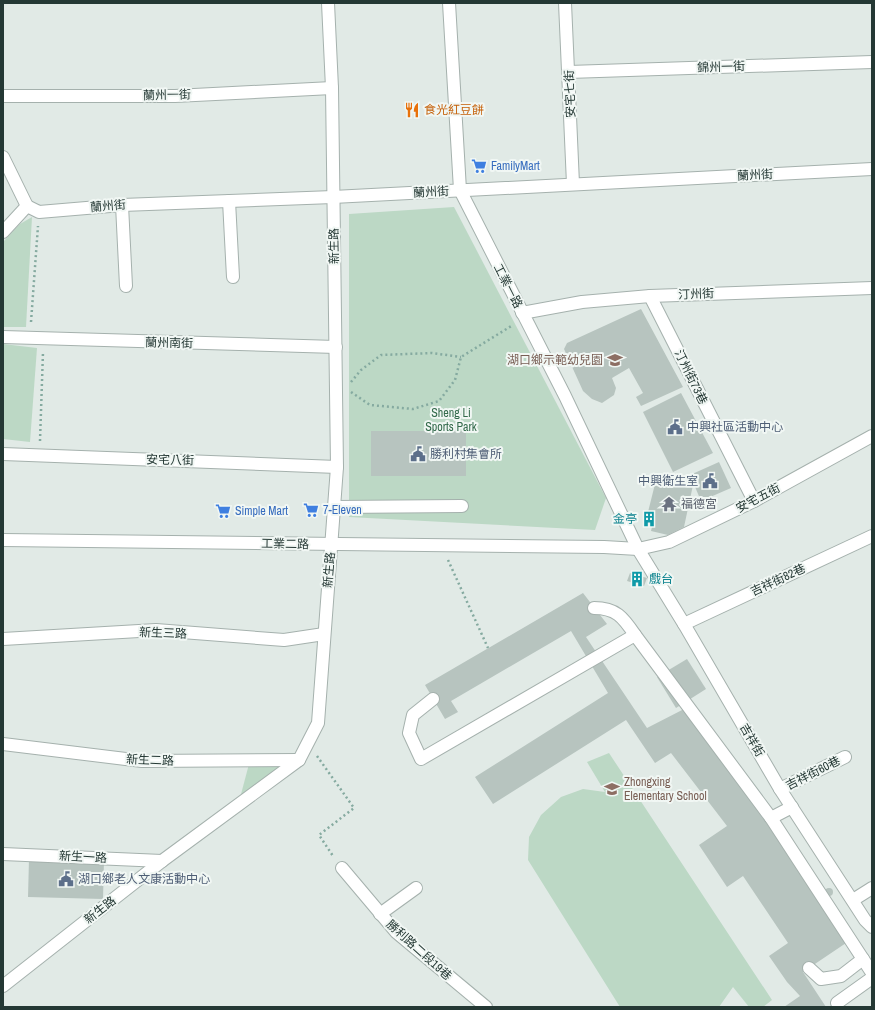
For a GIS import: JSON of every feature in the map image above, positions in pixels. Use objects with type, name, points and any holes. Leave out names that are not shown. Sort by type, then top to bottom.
[{"type":"street","name":"新生路","points":[[3,986],[162,861],[299,760],[318,724],[338,467],[332,88],[328,3]]},
{"type":"street","name":"工業一路","points":[[449,3],[460,190],[564,396],[638,550]]},
{"type":"street","name":"安宅七街","points":[[565,3],[573,184]]},
{"type":"street","name":"錦州一街","points":[[569,72],[872,62]]},
{"type":"street","name":"蘭州一街","points":[[3,96],[175,96],[332,88]]},
{"type":"street","points":[[3,157],[27,206],[39,212]]},
{"type":"street","name":"蘭州街","points":[[39,212],[122,204],[333,197],[872,169]]},
{"type":"street","points":[[229,201],[233,276]]},
{"type":"street","points":[[122,204],[126,286]]},
{"type":"street","points":[[3,232],[27,206]]},
{"type":"street","name":"汀州街","points":[[522,313],[582,302],[650,296],[872,288]]},
{"type":"street","name":"汀州街73巷","points":[[650,296],[754,501]]},
{"type":"street","name":"蘭州南街","points":[[3,337],[336,347]]},
{"type":"street","name":"安宅五街","points":[[638,550],[669,542],[754,501],[872,436]]},
{"type":"street","name":"安宅八街","points":[[3,454],[338,467]]},
{"type":"street","points":[[335,507],[462,506]]},
{"type":"street","name":"吉祥街82巷","points":[[684,624],[872,536]]},
{"type":"street","name":"工業二路","points":[[3,540],[604,547],[638,550]]},
{"type":"street","name":"吉祥街","points":[[638,550],[684,624],[780,789],[865,920],[872,927]]},
{"type":"street","points":[[594,608],[605,608],[623,617],[771,818],[872,973]]},
{"type":"street","name":"新生三路","points":[[3,639],[156,630],[284,640],[324,634]]},
{"type":"street","points":[[433,699],[414,715],[409,734],[421,759],[635,635]]},
{"type":"street","name":"新生二路","points":[[3,744],[142,762],[299,760]]},
{"type":"street","name":"吉祥街60巷","points":[[780,789],[845,757]]},
{"type":"street","points":[[771,818],[792,807]]},
{"type":"street","name":"新生一路","points":[[3,854],[162,861]]},
{"type":"street","name":"勝利路二段19巷","points":[[342,868],[396,932],[486,1007]]},
{"type":"street","points":[[380,914],[416,888]]},
{"type":"street","points":[[853,900],[872,888]]},
{"type":"street","points":[[808,968],[821,979],[841,976],[863,959]]},
{"type":"street","points":[[837,1003],[872,978]]},
{"type":"path","points":[[30,339],[39,212]]},
{"type":"path","points":[[351,382],[361,370],[381,355],[432,353],[461,357],[514,325]]},
{"type":"path","points":[[40,456],[44,339]]},
{"type":"path","points":[[346,388],[370,405],[412,409],[439,401],[455,380],[461,357]]},
{"type":"path","points":[[446,546],[449,564],[488,648]]},
{"type":"path","points":[[308,742],[354,808],[319,834],[342,868]]},
{"type":"green space","name":"Sheng Li Sports Park","points":[[454,207],[606,498],[595,530],[349,517],[349,214]]},
{"type":"green space","points":[[32,217],[26,327],[3,327],[3,242],[20,224]]},
{"type":"green space","points":[[3,344],[37,348],[30,442],[3,439]]},
{"type":"green space","points":[[609,753],[772,1000],[763,1007],[749,1007],[733,987],[719,1007],[620,1007],[528,860],[529,837],[541,815],[561,797],[583,789],[605,792],[587,762]]},
{"type":"green space","points":[[249,764],[285,765],[240,798]]},
{"type":"building","name":"湖口鄉示範幼兒園","points":[[641,309],[683,387],[641,406],[636,397],[643,393],[629,368],[612,378],[616,388],[614,395],[602,403],[592,399],[583,391],[564,349],[567,343]]},
{"type":"building","name":"中興社區活動中心","points":[[681,393],[713,453],[673,472],[643,412]]},
{"type":"building","name":"勝利村集會所","points":[[371,431],[466,431],[466,476],[371,476]]},
{"type":"building","name":"中興衛生室","points":[[719,462],[731,488],[701,501],[690,475]]},
{"type":"building","name":"福德宮","points":[[657,476],[693,485],[684,527],[668,535],[651,531],[655,515],[648,512]]},
{"type":"building","name":"戲台","points":[[630,573],[647,578],[644,586],[627,581]]},
{"type":"building","points":[[583,593],[607,624],[586,637],[647,728],[686,708],[849,941],[803,972],[826,1007],[784,1007],[800,996],[787,982],[769,956],[788,943],[743,876],[727,887],[699,845],[727,826],[671,753],[655,763],[626,720],[493,804],[475,777],[608,693],[571,631],[451,701],[458,712],[445,719],[425,685]]},
{"type":"building","points":[[687,659],[706,689],[676,708],[657,677]]},
{"type":"building","name":"湖口鄉老人文康活動中心","points":[[29,859],[104,861],[103,899],[28,897]]},
{"type":"building","points":[[829,888],[832,889],[832,895],[829,896],[826,895],[825,892],[826,889]]},
{"type":"place","name":"食光紅豆餅","points":[[412,110]]},
{"type":"place","name":"FamilyMart","points":[[479,166]]},
{"type":"place","name":"湖口鄉示範幼兒園","points":[[615,360]]},
{"type":"place","name":"中興社區活動中心","points":[[675,427]]},
{"type":"place","name":"勝利村集會所","points":[[418,454]]},
{"type":"place","name":"中興衛生室","points":[[710,481]]},
{"type":"place","name":"福德宮","points":[[669,504]]},
{"type":"place","name":"7-Eleven","points":[[311,510]]},
{"type":"place","name":"Simple Mart","points":[[223,511]]},
{"type":"place","name":"金亭","points":[[649,519]]},
{"type":"place","name":"戲台","points":[[637,579]]},
{"type":"place","name":"Zhongxing Elementary School","points":[[612,789]]},
{"type":"place","name":"湖口鄉老人文康活動中心","points":[[66,879]]}]
